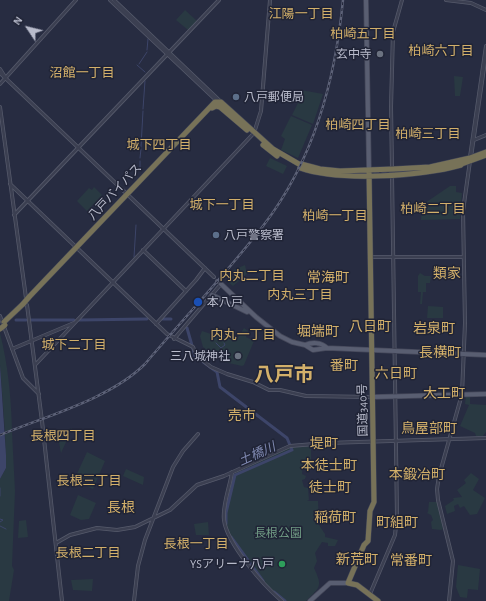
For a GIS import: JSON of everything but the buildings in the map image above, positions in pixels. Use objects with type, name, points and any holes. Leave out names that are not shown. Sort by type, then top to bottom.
[{"type":"highway","points":[[216,103],[253,134],[292,162],[304,167],[327,172],[359,173]]},
{"type":"highway","points":[[216,103],[243,127]]},
{"type":"highway","points":[[216,103],[253,134]]},
{"type":"highway","name":"八戸バイパス","points":[[0,329],[3,324],[26,302],[216,103]]},
{"type":"highway","points":[[292,162],[330,170],[425,172],[461,165],[486,152]]},
{"type":"highway","points":[[436,168],[486,156]]},
{"type":"highway","points":[[394,172],[470,160]]},
{"type":"highway","points":[[394,172],[461,165]]},
{"type":"highway","name":"国道340号","points":[[348,583],[364,545],[368,541],[370,511],[374,502],[369,172]]},
{"type":"highway","points":[[348,583],[357,586],[378,601]]},
{"type":"main road","points":[[366,0],[369,172]]},
{"type":"main road","points":[[221,284],[284,339],[305,345],[313,350],[327,348],[486,355]]},
{"type":"main road","points":[[212,295],[247,312],[249,310]]},
{"type":"main road","points":[[305,345],[312,342],[322,344],[327,348]]},
{"type":"main road","points":[[372,397],[486,394]]},
{"type":"main road","points":[[310,601],[331,583],[348,583]]},
{"type":"street","points":[[0,84],[76,0]]},
{"type":"street","points":[[110,0],[212,96],[216,103]]},
{"type":"street","points":[[114,0],[168,54],[204,85],[216,103]]},
{"type":"street","points":[[14,215],[219,0]]},
{"type":"street","points":[[35,365],[253,134],[261,111],[270,0]]},
{"type":"street","points":[[370,594],[395,535],[397,510],[393,257],[394,172],[391,107],[393,32],[402,0]]},
{"type":"street","points":[[447,0],[471,3],[486,10]]},
{"type":"street","points":[[473,140],[486,46]]},
{"type":"street","points":[[449,601],[453,561],[437,489],[462,394],[464,354],[463,211],[486,54]]},
{"type":"street","points":[[0,69],[5,77]]},
{"type":"street","points":[[0,73],[214,277]]},
{"type":"street","points":[[0,107],[35,365],[62,601]]},
{"type":"street","points":[[473,140],[486,135]]},
{"type":"street","points":[[10,184],[156,324],[174,339],[193,347],[197,356],[206,363],[227,374],[253,382],[269,390],[280,390],[302,396],[372,397]]},
{"type":"street","points":[[143,250],[186,291]]},
{"type":"street","points":[[370,257],[463,256]]},
{"type":"street","points":[[156,324],[186,291],[204,268]]},
{"type":"street","points":[[174,339],[221,284],[217,281]]},
{"type":"street","points":[[0,316],[23,378],[38,394]]},
{"type":"street","points":[[12,349],[75,322]]},
{"type":"street","points":[[134,601],[139,560],[153,519],[174,467],[183,451],[198,434]]},
{"type":"street","points":[[56,542],[76,533],[97,528],[117,530],[129,528],[153,519],[170,510],[197,485],[297,445],[486,438]]},
{"type":"street","points":[[232,472],[224,513],[227,532],[263,584],[282,601]]},
{"type":"green space","points":[[185,10],[197,21],[188,30],[176,20]]},
{"type":"green space","points":[[454,76],[463,77],[460,96],[455,96]]},
{"type":"green space","points":[[301,90],[323,94],[313,124],[292,115],[300,99]]},
{"type":"green space","points":[[291,116],[312,125],[298,158],[281,150],[285,139],[281,136]]},
{"type":"green space","points":[[270,158],[287,166],[283,174],[266,166]]},
{"type":"green space","points":[[450,186],[456,186],[456,192],[462,193],[460,219],[421,220],[422,205]]},
{"type":"green space","points":[[94,187],[102,195],[87,211],[77,201],[89,188],[92,190]]},
{"type":"green space","points":[[245,265],[247,274],[233,286],[228,282],[231,271]]},
{"type":"green space","points":[[420,273],[425,276],[431,276],[430,283],[426,283],[426,292],[423,292],[422,304],[420,304],[421,292],[418,292],[418,276]]},
{"type":"green space","points":[[428,306],[443,307],[443,318],[427,318]]},
{"type":"green space","points":[[244,328],[248,331],[246,337],[254,341],[244,365],[242,366],[224,362],[203,347],[200,336],[202,331],[214,335],[217,333],[236,341]]},
{"type":"green space","points":[[0,333],[7,369],[12,417],[12,429],[5,432],[0,365]]},
{"type":"green space","points":[[466,395],[470,395],[470,404],[486,405],[486,432],[483,436],[476,436],[475,433],[460,426],[469,405],[465,404]]},
{"type":"green space","points":[[72,429],[61,453],[57,432]]},
{"type":"green space","points":[[12,432],[15,491],[12,566],[14,570],[9,601],[0,601],[0,479],[6,468],[5,434]]},
{"type":"green space","name":"長根公園","points":[[311,446],[311,462],[303,463],[302,474],[306,476],[305,479],[302,480],[304,487],[308,488],[309,500],[307,501],[318,501],[319,525],[325,534],[325,537],[338,540],[335,546],[328,546],[328,543],[322,542],[315,553],[317,561],[314,568],[319,579],[319,586],[314,593],[306,601],[284,601],[265,585],[237,547],[227,530],[225,513],[233,477],[237,471],[289,448]]},
{"type":"green space","points":[[87,452],[105,461],[93,489],[84,485],[85,482],[75,478]]},
{"type":"green space","points":[[126,469],[144,477],[143,485],[123,476]]},
{"type":"green space","points":[[471,473],[479,479],[473,490],[485,498],[477,514],[470,515],[464,506],[460,508],[458,504],[454,506],[455,511],[447,514],[445,506],[454,500],[453,498],[462,497],[457,490],[466,483],[464,480]]},
{"type":"green space","points":[[78,495],[96,503],[89,519],[81,520],[70,515]]},
{"type":"green space","points":[[429,502],[437,502],[443,529],[441,530],[432,529],[431,522],[433,520],[431,515],[427,513]]},
{"type":"green space","points":[[26,520],[28,537],[18,538],[19,521]]},
{"type":"green space","points":[[208,522],[209,535],[196,535],[194,524]]},
{"type":"green space","points":[[458,565],[480,569],[478,590],[468,589],[467,598],[460,597],[456,587]]},
{"type":"green space","points":[[93,579],[92,591],[73,590],[71,580]]},
{"type":"water","points":[[0,365],[6,468],[0,479]]},
{"type":"waterway","points":[[147,50],[148,39]]},
{"type":"waterway","points":[[139,64],[147,52]]},
{"type":"waterway","points":[[137,65],[145,72]]},
{"type":"waterway","points":[[143,109],[145,81]]},
{"type":"waterway","points":[[141,147],[143,111]]},
{"type":"waterway","points":[[140,158],[141,149]]},
{"type":"waterway","points":[[140,161],[140,167]]},
{"type":"waterway","points":[[134,257],[136,225]]},
{"type":"waterway","name":"土橋川","points":[[79,320],[147,319]]},
{"type":"waterway","name":"土橋川","points":[[163,319],[171,319]]},
{"type":"waterway","name":"土橋川","points":[[16,320],[26,320]]},
{"type":"waterway","name":"土橋川","points":[[31,320],[74,320]]},
{"type":"waterway","name":"土橋川","points":[[187,328],[195,356],[217,372],[220,387],[287,438],[292,450],[235,475],[226,513],[226,524]]},
{"type":"waterway","points":[[216,343],[221,348],[225,345],[224,343]]},
{"type":"waterway","points":[[0,488],[0,496]]},
{"type":"waterway","points":[[0,519],[3,520],[0,522]]},
{"type":"waterway","points":[[0,526],[6,529]]},
{"type":"waterway","name":"土橋川","points":[[231,537],[263,581]]},
{"type":"waterway","name":"土橋川","points":[[274,592],[285,601]]},
{"type":"tunnel","points":[[359,173],[397,172]]},
{"type":"railway","points":[[0,435],[77,406],[96,397],[131,376],[145,364],[249,244],[281,201],[309,147],[328,90],[343,0]]},
{"type":"place","name":"玄中寺","points":[[380,54]]},
{"type":"place","name":"八戸郵便局","points":[[236,97]]},
{"type":"place","name":"八戸警察署","points":[[216,235]]},
{"type":"place","name":"本八戸","points":[[198,302]]},
{"type":"place","name":"三八城神社","points":[[238,356]]},
{"type":"place","name":"YSアリーナ八戸","points":[[282,564]]},
{"type":"district","name":"江陽一丁目","points":[[301,14]]},
{"type":"district","name":"柏崎五丁目","points":[[363,34]]},
{"type":"district","name":"柏崎六丁目","points":[[441,51]]},
{"type":"district","name":"沼館一丁目","points":[[82,73]]},
{"type":"district","name":"柏崎四丁目","points":[[358,125]]},
{"type":"district","name":"柏崎三丁目","points":[[428,134]]},
{"type":"district","name":"城下四丁目","points":[[159,145]]},
{"type":"district","name":"城下一丁目","points":[[222,205]]},
{"type":"district","name":"柏崎二丁目","points":[[433,209]]},
{"type":"district","name":"柏崎一丁目","points":[[335,216]]},
{"type":"district","name":"類家","points":[[447,274]]},
{"type":"district","name":"内丸二丁目","points":[[252,276]]},
{"type":"district","name":"常海町","points":[[328,278]]},
{"type":"district","name":"内丸三丁目","points":[[300,295]]},
{"type":"district","name":"八日町","points":[[370,327]]},
{"type":"district","name":"岩泉町","points":[[434,329]]},
{"type":"district","name":"堀端町","points":[[318,332]]},
{"type":"district","name":"内丸一丁目","points":[[243,335]]},
{"type":"district","name":"城下二丁目","points":[[74,345]]},
{"type":"district","name":"長横町","points":[[440,353]]},
{"type":"district","name":"番町","points":[[344,366]]},
{"type":"district","name":"六日町","points":[[396,374]]},
{"type":"district","name":"八戸市","points":[[284,375]]},
{"type":"district","name":"大工町","points":[[444,394]]},
{"type":"district","name":"売市","points":[[242,416]]},
{"type":"district","name":"鳥屋部町","points":[[429,429]]},
{"type":"district","name":"長根四丁目","points":[[63,436]]},
{"type":"district","name":"堤町","points":[[324,444]]},
{"type":"district","name":"本徒士町","points":[[329,466]]},
{"type":"district","name":"本鍛冶町","points":[[417,475]]},
{"type":"district","name":"長根三丁目","points":[[89,481]]},
{"type":"district","name":"徒士町","points":[[330,488]]},
{"type":"district","name":"長根","points":[[121,508]]},
{"type":"district","name":"稲荷町","points":[[335,518]]},
{"type":"district","name":"町組町","points":[[397,523]]},
{"type":"district","name":"長根一丁目","points":[[196,544]]},
{"type":"district","name":"長根二丁目","points":[[88,553]]},
{"type":"district","name":"新荒町","points":[[357,560]]},
{"type":"district","name":"常番町","points":[[411,561]]}]
